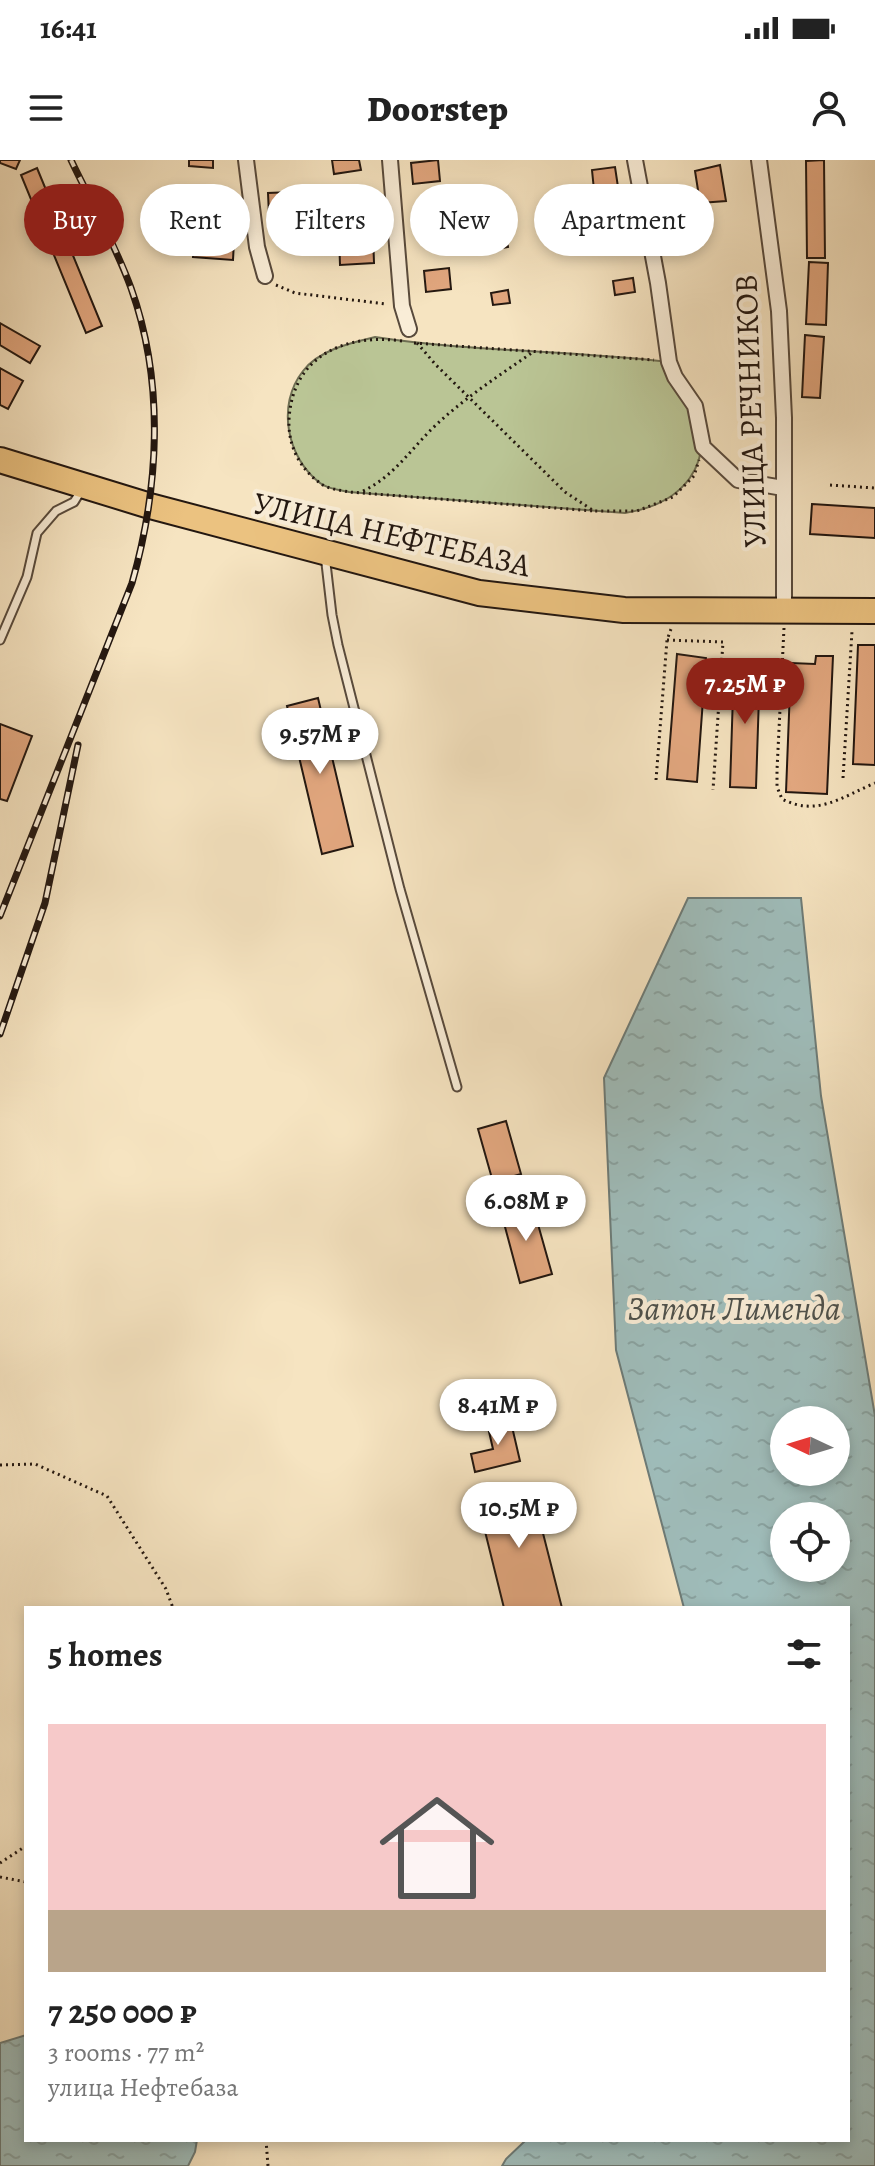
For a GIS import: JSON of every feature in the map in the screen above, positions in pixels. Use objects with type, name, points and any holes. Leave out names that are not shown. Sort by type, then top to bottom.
[{"type":"main road","name":"УЛИЦА НЕФТЕБАЗА","points":[[0,460],[150,506],[479,593],[624,610],[864,611]]},
{"type":"street","points":[[246,160],[258,258],[265,276]]},
{"type":"street","points":[[390,160],[402,306],[409,329]]},
{"type":"street","points":[[635,160],[669,362],[675,377],[695,406],[703,447],[738,480],[783,488]]},
{"type":"street","name":"УЛИЦА РЕЧНИКОВ","points":[[759,160],[779,311],[784,418],[784,612]]},
{"type":"lane","points":[[0,640],[27,577],[37,533],[56,511],[74,502],[85,484]]},
{"type":"lane","points":[[325,553],[338,645],[400,889],[457,1087]]},
{"type":"path","points":[[265,276],[277,286],[295,293],[402,306]]},
{"type":"path","points":[[409,329],[417,344],[469,398],[565,492],[594,511]]},
{"type":"path","points":[[669,362],[535,350],[417,344],[375,337],[342,345],[302,371],[290,400],[288,433],[296,459],[321,485],[360,493],[594,511],[637,511],[673,497],[694,476],[703,447]]},
{"type":"path","points":[[360,493],[379,484],[393,472],[436,424],[535,350]]},
{"type":"path","points":[[830,485],[875,488]]},
{"type":"path","points":[[656,780],[667,640],[678,611]]},
{"type":"path","points":[[843,778],[864,611]]},
{"type":"path","points":[[784,612],[777,770],[777,787],[782,799],[798,808],[821,807],[875,783]]},
{"type":"path","points":[[667,640],[723,642],[713,790]]},
{"type":"path","points":[[0,1465],[35,1464],[107,1496],[166,1589],[172,1606]]},
{"type":"path","points":[[0,1863],[24,1847]]},
{"type":"path","points":[[0,1877],[24,1882]]},
{"type":"path","points":[[266,2142],[268,2166]]},
{"type":"green space","points":[[375,337],[448,346],[669,362],[695,406],[701,427],[698,463],[678,491],[663,501],[625,513],[349,492],[326,487],[309,472],[293,446],[288,415],[290,399],[303,371],[317,358],[336,348]]},
{"type":"water","name":"Затон Лименда","points":[[688,898],[801,898],[821,1096],[875,1416],[875,2166],[502,2166],[524,2142],[850,2142],[850,1606],[683,1606],[616,1350],[604,1078]]},
{"type":"water","points":[[24,2036],[24,2142],[197,2142],[188,2166],[0,2166],[0,2043]]},
{"type":"building","points":[[0,160],[20,160],[16,169],[0,163]]},
{"type":"building","points":[[189,160],[213,160],[213,168],[189,166]]},
{"type":"building","points":[[332,160],[359,160],[361,170],[334,174]]},
{"type":"building","points":[[438,160],[440,181],[413,184],[411,163]]},
{"type":"building","points":[[824,160],[825,258],[807,258],[806,161]]},
{"type":"building","points":[[720,165],[726,201],[714,202],[714,184],[697,184],[695,171]]},
{"type":"building","points":[[615,167],[618,184],[593,184],[592,170]]},
{"type":"building","points":[[37,168],[44,184],[25,184],[21,175]]},
{"type":"building","points":[[54,256],[73,256],[102,326],[86,333]]},
{"type":"building","points":[[193,256],[233,256],[233,260]]},
{"type":"building","points":[[340,256],[374,256],[374,263],[340,265]]},
{"type":"building","points":[[809,262],[828,263],[826,325],[806,324]]},
{"type":"building","points":[[449,268],[451,289],[426,292],[424,271]]},
{"type":"building","points":[[633,278],[635,292],[615,295],[613,281]]},
{"type":"building","points":[[508,290],[510,303],[493,305],[491,293]]},
{"type":"building","points":[[0,323],[40,346],[30,363],[0,345]]},
{"type":"building","points":[[805,335],[824,337],[820,398],[802,397]]},
{"type":"building","points":[[0,368],[23,381],[8,409],[0,405]]},
{"type":"building","points":[[812,504],[875,508],[875,538],[810,534]]},
{"type":"building","points":[[858,645],[875,645],[875,765],[853,764]]},
{"type":"building","points":[[677,654],[706,658],[697,782],[667,779]]},
{"type":"building","points":[[816,656],[833,656],[827,794],[786,792],[791,663],[815,664]]},
{"type":"building","points":[[734,664],[760,665],[756,788],[730,787]]},
{"type":"building","points":[[318,698],[353,846],[322,854],[287,706]]},
{"type":"building","points":[[0,724],[32,736],[7,801],[0,799]]},
{"type":"building","points":[[506,1121],[521,1174],[493,1182],[478,1129]]},
{"type":"building","points":[[532,1203],[552,1274],[520,1283],[501,1212]]},
{"type":"building","points":[[510,1418],[520,1461],[475,1472],[471,1454],[493,1449],[487,1423]]},
{"type":"building","points":[[531,1486],[561,1606],[504,1606],[477,1499]]},
{"type":"railway","points":[[0,916],[132,583],[153,473],[153,398],[142,324],[118,255],[71,160]]},
{"type":"railway","points":[[0,1034],[45,903],[78,745]]}]
